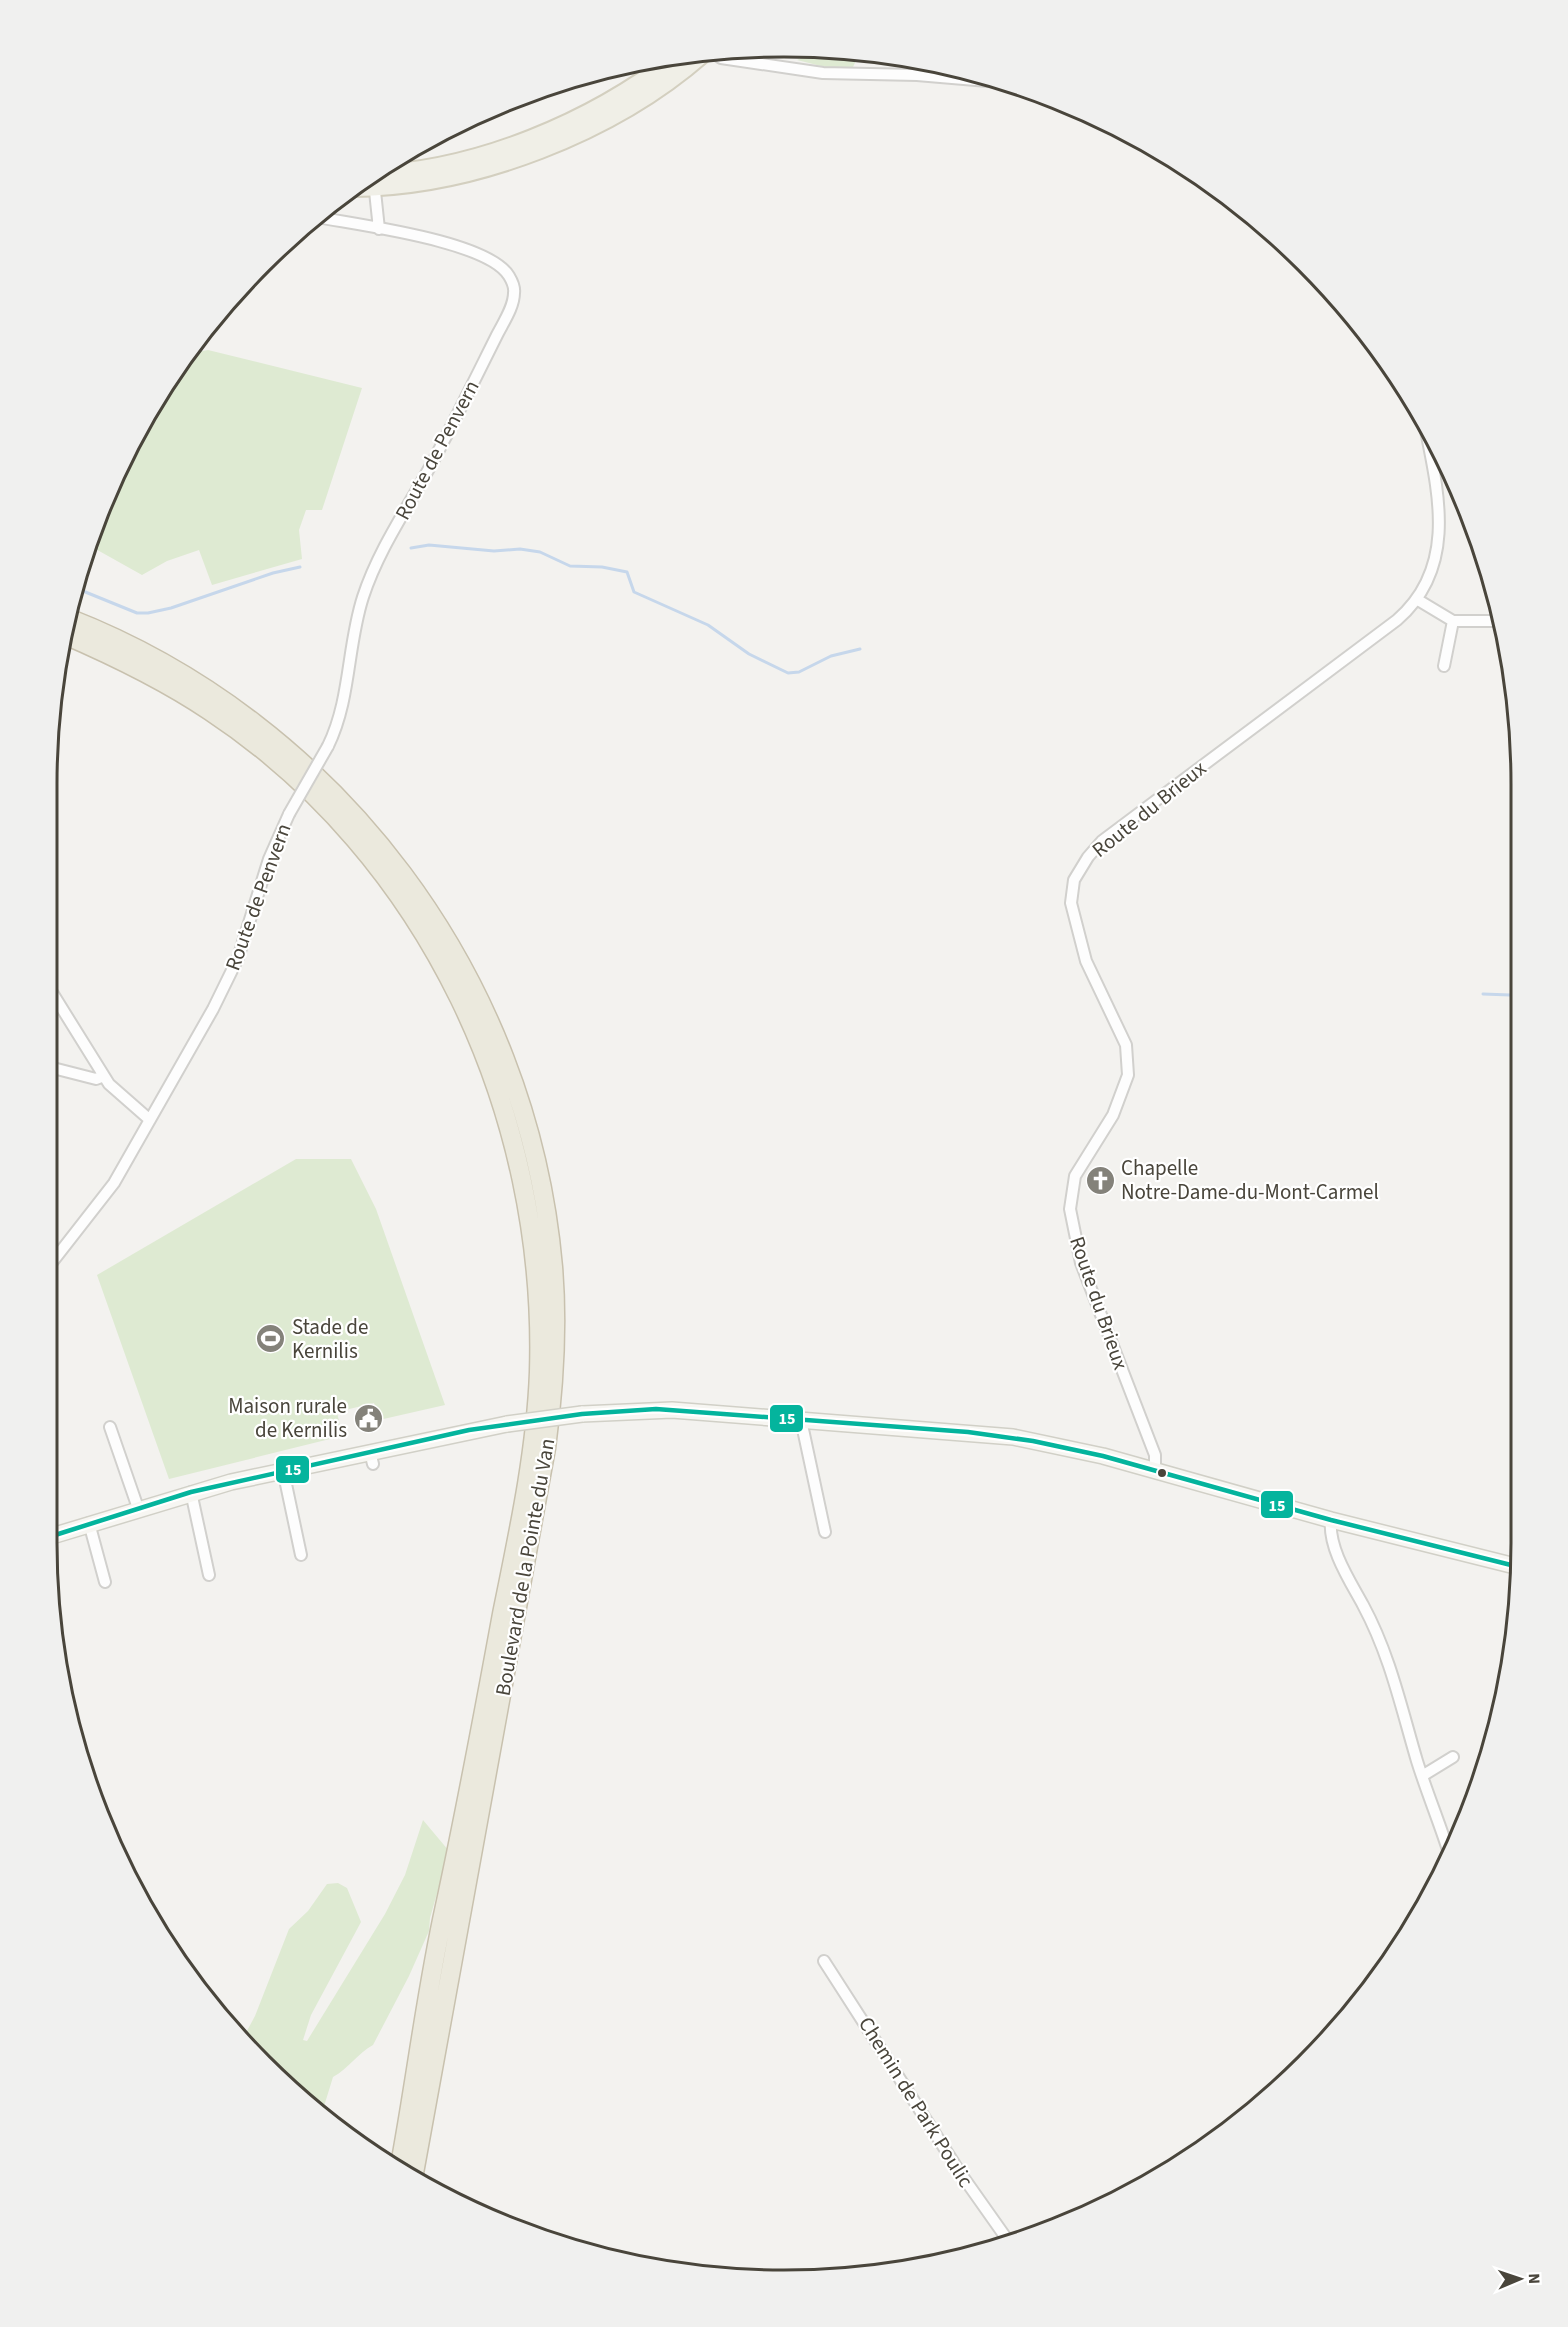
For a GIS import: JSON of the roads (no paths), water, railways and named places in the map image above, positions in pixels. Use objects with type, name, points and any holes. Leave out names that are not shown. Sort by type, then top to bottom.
[{"type":"highway","name":"Boulevard de la Pointe du Van","points":[[76,622],[153,656],[245,715],[314,772],[382,844],[423,900],[479,996],[508,1067],[541,1182],[555,1290],[553,1392],[548,1440],[415,2170]]},
{"type":"highway","name":"Boulevard de la Pointe du Van","points":[[72,638],[147,673],[213,712],[285,769],[355,839],[409,909],[465,1007],[495,1081],[519,1161],[531,1219],[539,1293],[536,1411],[513,1558],[461,1835],[433,1965],[401,2160]]},
{"type":"main road","points":[[386,176],[471,171],[554,144],[645,97],[691,63]]},
{"type":"main road","points":[[391,173],[518,143],[560,126],[609,101],[658,68]]},
{"type":"street","points":[[731,59],[823,73],[957,78]]},
{"type":"street","points":[[373,185],[379,229]]},
{"type":"street","name":"Route de Penvern","points":[[57,1256],[114,1183],[213,1009],[238,958],[269,859],[289,814],[328,746],[344,699],[357,615],[371,575],[389,538],[422,484],[503,322],[514,292],[510,276],[504,268],[483,255],[442,242],[326,220]]},
{"type":"street","name":"Route du Brieux","points":[[1155,1471],[1156,1459],[1081,1263],[1071,1217],[1071,1195],[1075,1176],[1116,1108],[1125,1087],[1129,1064],[1119,1029],[1086,961],[1073,914],[1071,888],[1088,856],[1102,842],[1397,620],[1418,600],[1430,578],[1438,528],[1436,477],[1431,452]]},
{"type":"street","points":[[1418,600],[1453,621],[1492,621]]},
{"type":"street","points":[[1444,666],[1453,621]]},
{"type":"street","points":[[57,1000],[116,1092],[150,1120]]},
{"type":"street","points":[[57,1069],[96,1079],[104,1076]]},
{"type":"street","points":[[57,1534],[191,1492],[284,1470],[371,1458],[507,1424],[582,1413],[656,1409],[1003,1436],[1073,1449],[1331,1520],[1510,1565]]},
{"type":"street","points":[[801,1420],[825,1532]]},
{"type":"street","points":[[110,1427],[138,1508]]},
{"type":"street","points":[[284,1470],[301,1555]]},
{"type":"street","points":[[191,1492],[209,1575]]},
{"type":"street","points":[[1331,1520],[1332,1535],[1339,1556],[1381,1640],[1390,1664],[1422,1776],[1446,1844]]},
{"type":"street","points":[[89,1523],[105,1582]]},
{"type":"street","points":[[1422,1776],[1453,1757]]},
{"type":"street","name":"Chemin de Park Poulic","points":[[824,1961],[961,2174],[1004,2235]]},
{"type":"waterway","points":[[411,548],[429,545],[494,551],[520,549],[540,552],[570,566],[602,567],[627,572],[634,592],[708,625],[749,654],[788,673],[799,672],[831,656],[860,649]]},
{"type":"waterway","points":[[83,591],[137,613],[148,613],[171,608],[273,573],[300,567]]},
{"type":"waterway","points":[[1483,994],[1511,995]]},
{"type":"place","name":"Chapelle Notre-Dame-du-Mont-Carmel","points":[[1100,1180]]},
{"type":"place","name":"Stade de Kernilis","points":[[271,1339]]},
{"type":"place","name":"Maison rurale de Kernilis","points":[[368,1418]]}]
